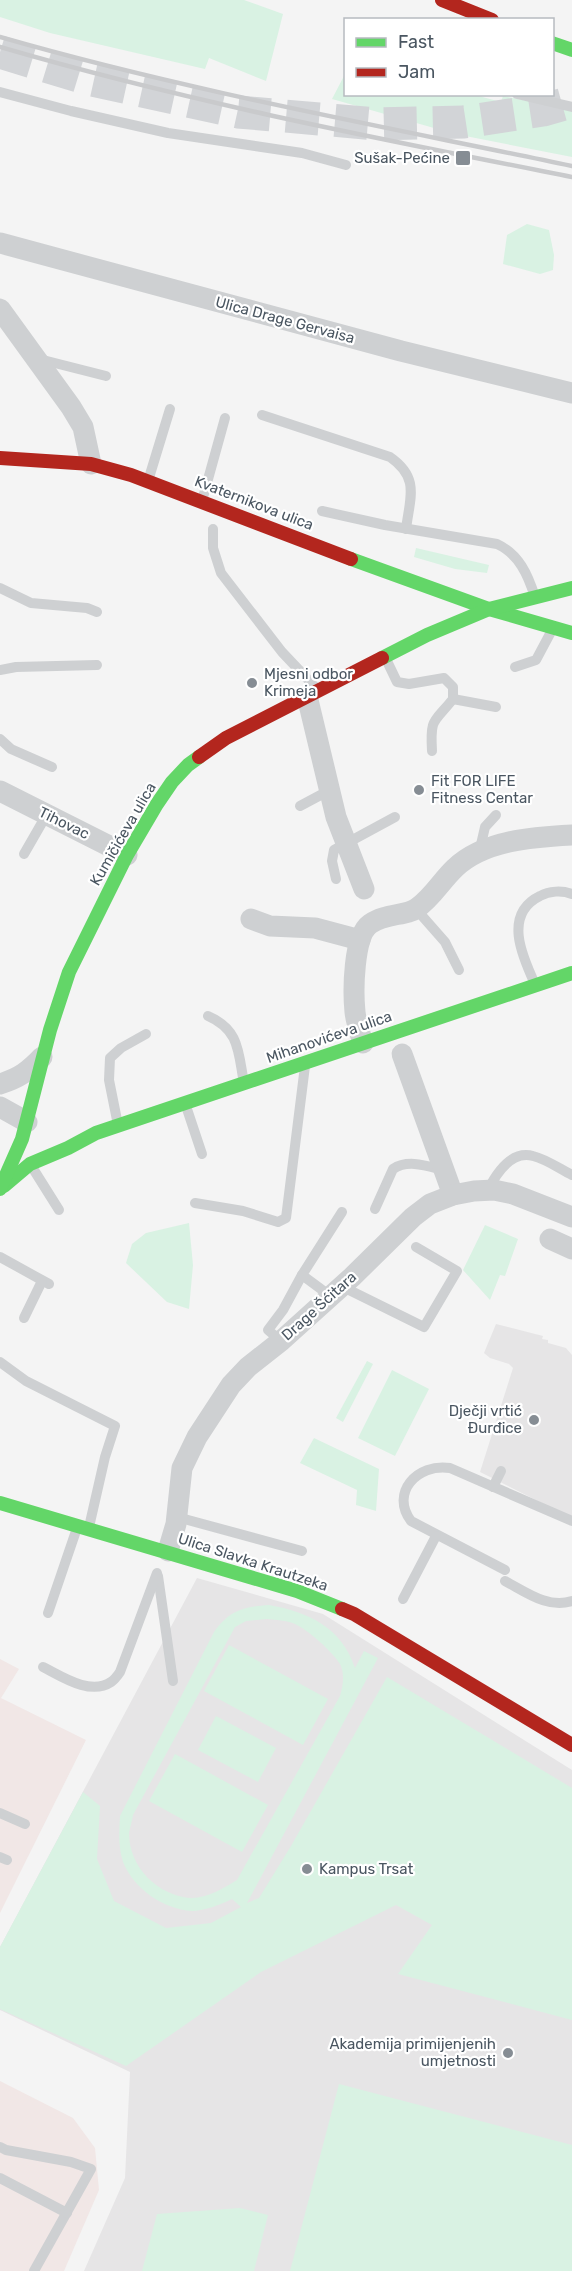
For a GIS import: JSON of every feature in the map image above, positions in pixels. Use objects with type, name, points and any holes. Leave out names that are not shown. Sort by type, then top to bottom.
[{"type":"street","points":[[442,0],[487,18]]},
{"type":"street","points":[[554,44],[572,50]]},
{"type":"street","name":"Ulica Drage Gervaisa","points":[[0,243],[400,351],[572,393]]},
{"type":"street","points":[[0,309],[83,427],[91,464]]},
{"type":"street","name":"Kvaternikova ulica","points":[[0,458],[91,464],[148,481],[489,609],[572,633]]},
{"type":"street","name":"Kumičićeva ulica","points":[[0,1189],[19,1148],[35,1124],[43,1057],[69,972],[127,855],[157,804],[172,782],[188,765],[226,738],[427,635],[489,609],[572,588]]},
{"type":"street","points":[[313,693],[336,817],[364,889]]},
{"type":"street","name":"Tihovac","points":[[0,791],[127,855]]},
{"type":"street","points":[[363,1043],[355,1012],[354,991],[363,929],[379,918],[416,909],[457,866],[478,853],[520,840],[572,835]]},
{"type":"street","points":[[251,919],[270,927],[315,928],[360,940]]},
{"type":"street","name":"Mihanovićeva ulica","points":[[0,1189],[30,1164],[96,1133],[572,973]]},
{"type":"street","points":[[402,1054],[453,1195]]},
{"type":"street","points":[[0,1084],[28,1072],[43,1057]]},
{"type":"street","points":[[0,1107],[35,1124]]},
{"type":"street","name":"Mihanovićeva ulica","points":[[66,1133],[96,1133]]},
{"type":"street","name":"Drage Šćitara","points":[[164,1550],[177,1517],[182,1468],[197,1437],[225,1393],[248,1367],[281,1341],[413,1217],[430,1204],[453,1195],[489,1190],[513,1194],[572,1217]]},
{"type":"street","points":[[550,1239],[572,1249]]},
{"type":"street","name":"Ulica Slavka Krautzeka","points":[[0,1503],[297,1591],[354,1614],[572,1745]]},
{"type":"lane","points":[[0,92],[168,133],[302,153],[346,165]]},
{"type":"lane","points":[[526,96],[572,106]]},
{"type":"lane","points":[[36,359],[106,376]]},
{"type":"lane","points":[[148,481],[170,410]]},
{"type":"lane","points":[[262,415],[390,458],[404,467],[411,486],[406,529]]},
{"type":"lane","points":[[202,501],[225,418]]},
{"type":"lane","points":[[322,511],[406,529],[497,544],[508,549],[525,570],[535,597]]},
{"type":"lane","points":[[213,529],[213,548],[221,573],[313,693]]},
{"type":"lane","points":[[0,588],[31,603],[87,608],[98,612]]},
{"type":"lane","points":[[515,667],[536,660],[554,628]]},
{"type":"lane","points":[[384,657],[398,682],[409,684],[444,678],[453,687],[453,699],[433,721],[432,751]]},
{"type":"lane","points":[[0,670],[16,667],[97,665]]},
{"type":"lane","points":[[453,699],[496,707]]},
{"type":"lane","points":[[0,739],[11,749],[52,767]]},
{"type":"lane","points":[[300,806],[330,790]]},
{"type":"lane","points":[[24,855],[46,814]]},
{"type":"lane","points":[[478,853],[485,827],[496,815]]},
{"type":"lane","points":[[336,879],[332,861],[334,850],[395,817]]},
{"type":"lane","points":[[535,984],[519,944],[520,919],[526,906],[544,894],[556,892],[572,894]]},
{"type":"lane","points":[[416,909],[446,942],[459,970]]},
{"type":"lane","points":[[208,1016],[221,1021],[234,1037],[244,1083]]},
{"type":"lane","points":[[118,1126],[109,1080],[110,1058],[121,1048],[146,1034]]},
{"type":"lane","points":[[195,1203],[243,1211],[274,1221],[282,1221],[286,1218],[305,1062]]},
{"type":"lane","points":[[185,1103],[202,1154]]},
{"type":"lane","points":[[489,1190],[497,1172],[515,1158],[532,1155],[572,1175]]},
{"type":"lane","points":[[30,1164],[59,1210]]},
{"type":"lane","points":[[375,1209],[396,1167],[405,1164],[443,1170]]},
{"type":"lane","points":[[281,1341],[268,1330],[283,1310],[342,1212]]},
{"type":"lane","points":[[302,1275],[424,1327],[457,1271],[416,1247]]},
{"type":"lane","points":[[0,1257],[45,1283],[24,1318]]},
{"type":"lane","points":[[0,1362],[26,1381],[115,1426],[83,1529],[48,1613]]},
{"type":"lane","points":[[572,1521],[450,1468],[437,1466],[419,1473],[408,1488],[404,1500],[405,1514],[411,1521],[546,1602],[556,1605],[572,1601]]},
{"type":"lane","points":[[493,1487],[501,1471]]},
{"type":"lane","points":[[177,1517],[302,1551]]},
{"type":"lane","points":[[403,1599],[436,1536]]},
{"type":"lane","points":[[43,1667],[78,1684],[94,1688],[110,1683],[120,1672],[164,1550]]},
{"type":"lane","points":[[157,1573],[173,1682]]},
{"type":"lane","points":[[0,1813],[25,1824]]},
{"type":"lane","points":[[0,2147],[71,2162],[91,2169],[34,2271]]},
{"type":"lane","points":[[0,2178],[67,2213]]},
{"type":"shaded area","name":"Dječji vrtić Đurđice","points":[[496,1324],[543,1336],[542,1339],[548,1340],[548,1343],[566,1348],[572,1355],[572,1518],[480,1472],[513,1368],[484,1353]]},
{"type":"shaded area","name":"Kampus Trsat","points":[[197,1578],[323,1614],[572,1770],[572,2271],[84,2271],[125,2178],[130,2072],[0,2010],[0,1947]]},
{"type":"shaded area","points":[[0,1659],[19,1669],[1,1698],[86,1740],[0,1913]]},
{"type":"shaded area","points":[[0,2081],[73,2118],[95,2148],[99,2190],[64,2271],[0,2271]]},
{"type":"green space","points":[[0,0],[244,0],[283,14],[266,81],[209,58],[205,69],[50,33],[0,17]]},
{"type":"green space","points":[[344,76],[344,96],[479,96],[501,102],[503,96],[572,110],[572,157],[455,134],[332,99]]},
{"type":"green space","points":[[527,224],[549,230],[554,255],[553,270],[540,274],[503,264],[507,235]]},
{"type":"green space","points":[[416,548],[489,565],[487,573],[455,569],[414,557]]},
{"type":"green space","points":[[189,1223],[193,1265],[189,1309],[167,1302],[126,1263],[132,1244],[146,1233]]},
{"type":"green space","points":[[485,1225],[518,1239],[505,1276],[500,1275],[490,1300],[463,1270]]},
{"type":"green space","points":[[367,1361],[373,1364],[343,1422],[336,1418]]},
{"type":"green space","points":[[392,1370],[429,1389],[395,1456],[358,1438]]},
{"type":"green space","points":[[314,1438],[379,1469],[376,1511],[356,1505],[357,1490],[300,1463]]},
{"type":"green space","points":[[260,1606],[284,1608],[322,1624],[342,1642],[355,1668],[364,1651],[378,1658],[247,1903],[259,1898],[387,1677],[572,1788],[572,2020],[398,1974],[432,1925],[396,1905],[261,1972],[126,2066],[0,2009],[0,1947],[83,1792],[100,1806],[97,1859],[114,1901],[166,1928],[211,1923],[241,1907],[232,1899],[207,1909],[192,1911],[160,1902],[151,1896],[134,1881],[123,1862],[119,1833],[120,1816],[214,1632],[232,1614]],"holes":[[[267,1619],[295,1624],[332,1653],[343,1672],[340,1696],[237,1880],[202,1897],[178,1896],[156,1885],[140,1868],[130,1845],[129,1833],[133,1815],[235,1627],[246,1621]]]},
{"type":"green space","points":[[229,1645],[328,1699],[303,1745],[204,1691]]},
{"type":"green space","points":[[216,1716],[276,1748],[258,1782],[198,1750]]},
{"type":"green space","points":[[175,1754],[268,1805],[242,1852],[149,1801]]},
{"type":"green space","points":[[339,2084],[572,2145],[572,2271],[290,2271]]},
{"type":"green space","points":[[240,2208],[268,2215],[254,2271],[142,2271],[157,2214]]},
{"type":"tunnel","points":[[0,52],[88,79],[238,112],[377,124],[464,122],[543,110],[572,102]]},
{"type":"railway","points":[[0,37],[213,91],[572,166]]},
{"type":"railway","points":[[0,47],[213,102],[356,134],[572,177]]},
{"type":"traffic: fast","points":[[554,44],[572,50]]},
{"type":"traffic: fast","points":[[351,559],[489,609],[572,633]]},
{"type":"traffic: fast","points":[[382,658],[427,635],[489,609],[572,588]]},
{"type":"traffic: fast","points":[[0,1189],[22,1139],[50,1030],[69,972],[127,855],[157,804],[172,782],[199,757]]},
{"type":"traffic: fast","points":[[4,1186],[30,1164],[96,1133],[572,973]]},
{"type":"traffic: fast","points":[[0,1503],[297,1591],[342,1609]]},
{"type":"traffic: jam","points":[[442,0],[487,18]]},
{"type":"traffic: jam","points":[[0,458],[91,464],[131,475],[351,559]]},
{"type":"traffic: jam","points":[[199,757],[226,738],[382,658]]},
{"type":"traffic: jam","points":[[342,1609],[354,1614],[572,1745]]},
{"type":"place","name":"Sušak-Pećine","points":[[463,158]]},
{"type":"place","name":"Mjesni odbor Krimeja","points":[[252,683]]},
{"type":"place","name":"Fit FOR LIFE Fitness Centar","points":[[419,790]]},
{"type":"place","name":"Dječji vrtić Đurđice","points":[[534,1420]]},
{"type":"place","name":"Kampus Trsat","points":[[307,1869]]},
{"type":"place","name":"Akademija primijenjenih umjetnosti","points":[[508,2053]]}]
